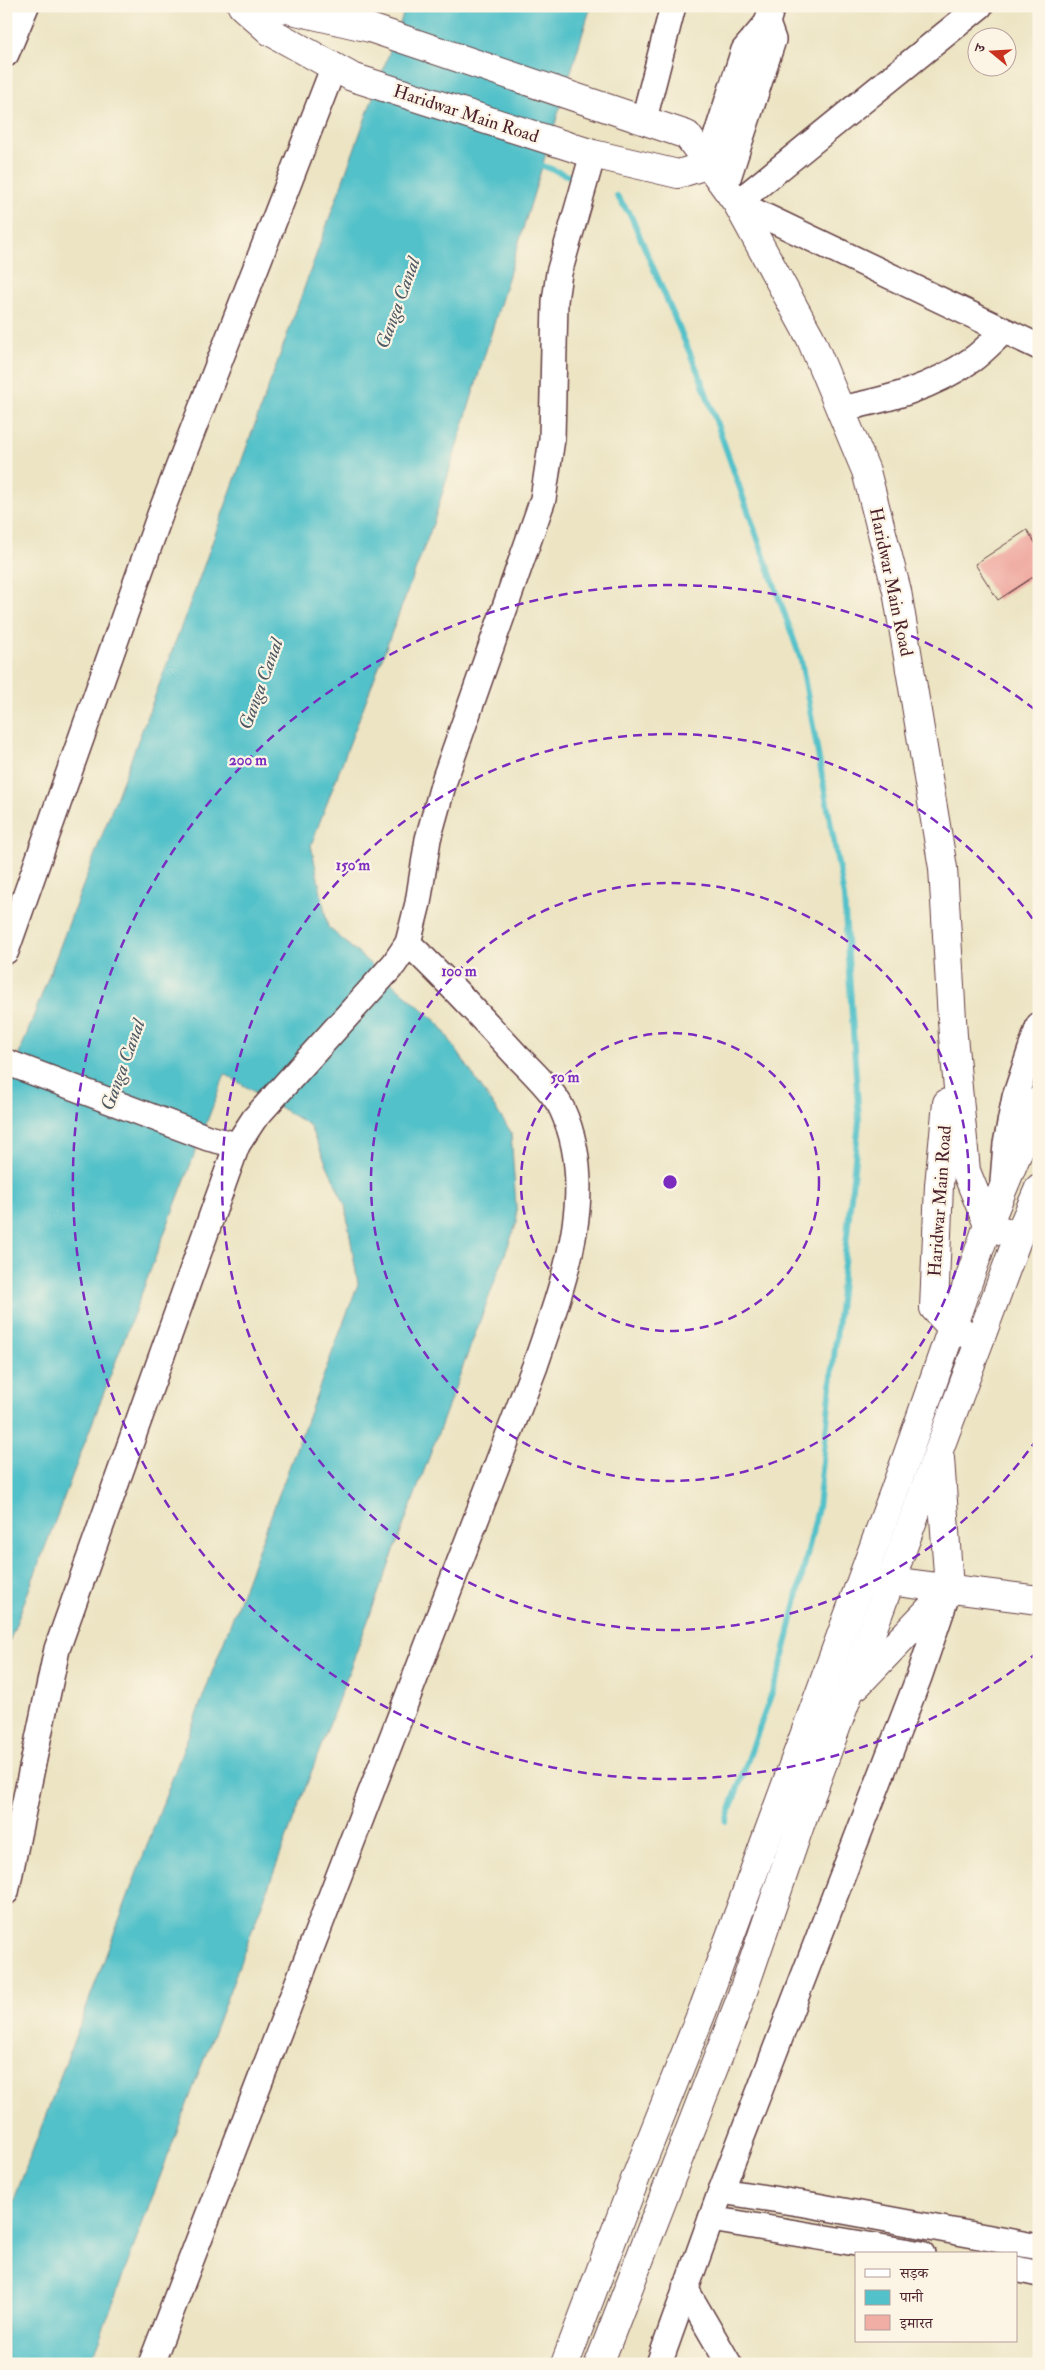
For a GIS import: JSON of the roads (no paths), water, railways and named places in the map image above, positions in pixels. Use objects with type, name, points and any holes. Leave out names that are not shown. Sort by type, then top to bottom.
[{"type":"main road","name":"Haridwar Main Road","points":[[242,6],[271,32],[343,72],[585,152],[678,174],[707,165]]},
{"type":"main road","name":"Haridwar Main Road","points":[[274,6],[337,13],[370,28],[608,106],[687,135],[707,165],[731,195],[810,337],[866,471],[897,591],[943,868],[953,1036],[966,1171],[988,1225]]},
{"type":"main road","name":"Haridwar Main Road","points":[[953,1036],[939,1185],[934,1308],[952,1328],[980,1339]]},
{"type":"main road","points":[[565,2364],[636,2177],[704,2007],[862,1578],[988,1225],[1039,1101]]},
{"type":"main road","points":[[599,2364],[739,2003],[800,1825],[892,1582],[1018,1237],[1039,1188]]},
{"type":"main road","points":[[988,1225],[1018,1237]]},
{"type":"main road","points":[[850,1694],[949,1589],[940,1447]]},
{"type":"main road","points":[[862,1578],[1039,1600]]},
{"type":"street","points":[[6,54],[26,6]]},
{"type":"street","points":[[644,120],[673,6]]},
{"type":"street","points":[[731,195],[980,6]]},
{"type":"street","points":[[731,195],[773,40],[770,15]]},
{"type":"street","points":[[707,165],[744,50],[770,15]]},
{"type":"street","points":[[6,951],[161,512],[343,72]]},
{"type":"street","points":[[6,1892],[58,1649],[236,1145],[254,1119],[394,964],[408,943],[418,903],[428,839],[445,778],[543,498],[552,439],[555,301],[585,152]]},
{"type":"street","points":[[731,195],[1039,347]]},
{"type":"street","points":[[840,409],[894,398],[927,386],[948,376],[975,358],[1004,331]]},
{"type":"street","points":[[150,2364],[535,1366],[562,1286],[578,1220],[576,1149],[562,1108],[528,1067],[442,975],[408,943]]},
{"type":"street","points":[[1002,1189],[1006,1144],[1015,1097],[1039,1024]]},
{"type":"street","points":[[6,1062],[208,1138],[236,1145]]},
{"type":"street","points":[[659,2364],[721,2191],[919,1678],[949,1589]]},
{"type":"street","points":[[721,2191],[811,2205],[1039,2247]]},
{"type":"street","points":[[711,2219],[910,2252]]},
{"type":"street","points":[[1018,2270],[1039,2274]]},
{"type":"street","points":[[685,2288],[729,2364]]},
{"type":"water","name":"Ganga Canal","points":[[406,6],[591,6],[433,524],[311,845],[328,927],[439,1024],[511,1132],[517,1222],[90,2364],[6,2364],[6,2221],[358,1284],[345,1205],[309,1125],[225,1074],[6,1650],[6,1089],[195,590]]},
{"type":"waterway","points":[[536,163],[574,178]]},
{"type":"waterway","points":[[617,196],[631,216],[701,379],[801,660],[844,897],[859,1121],[818,1508],[780,1670],[726,1821]]}]
